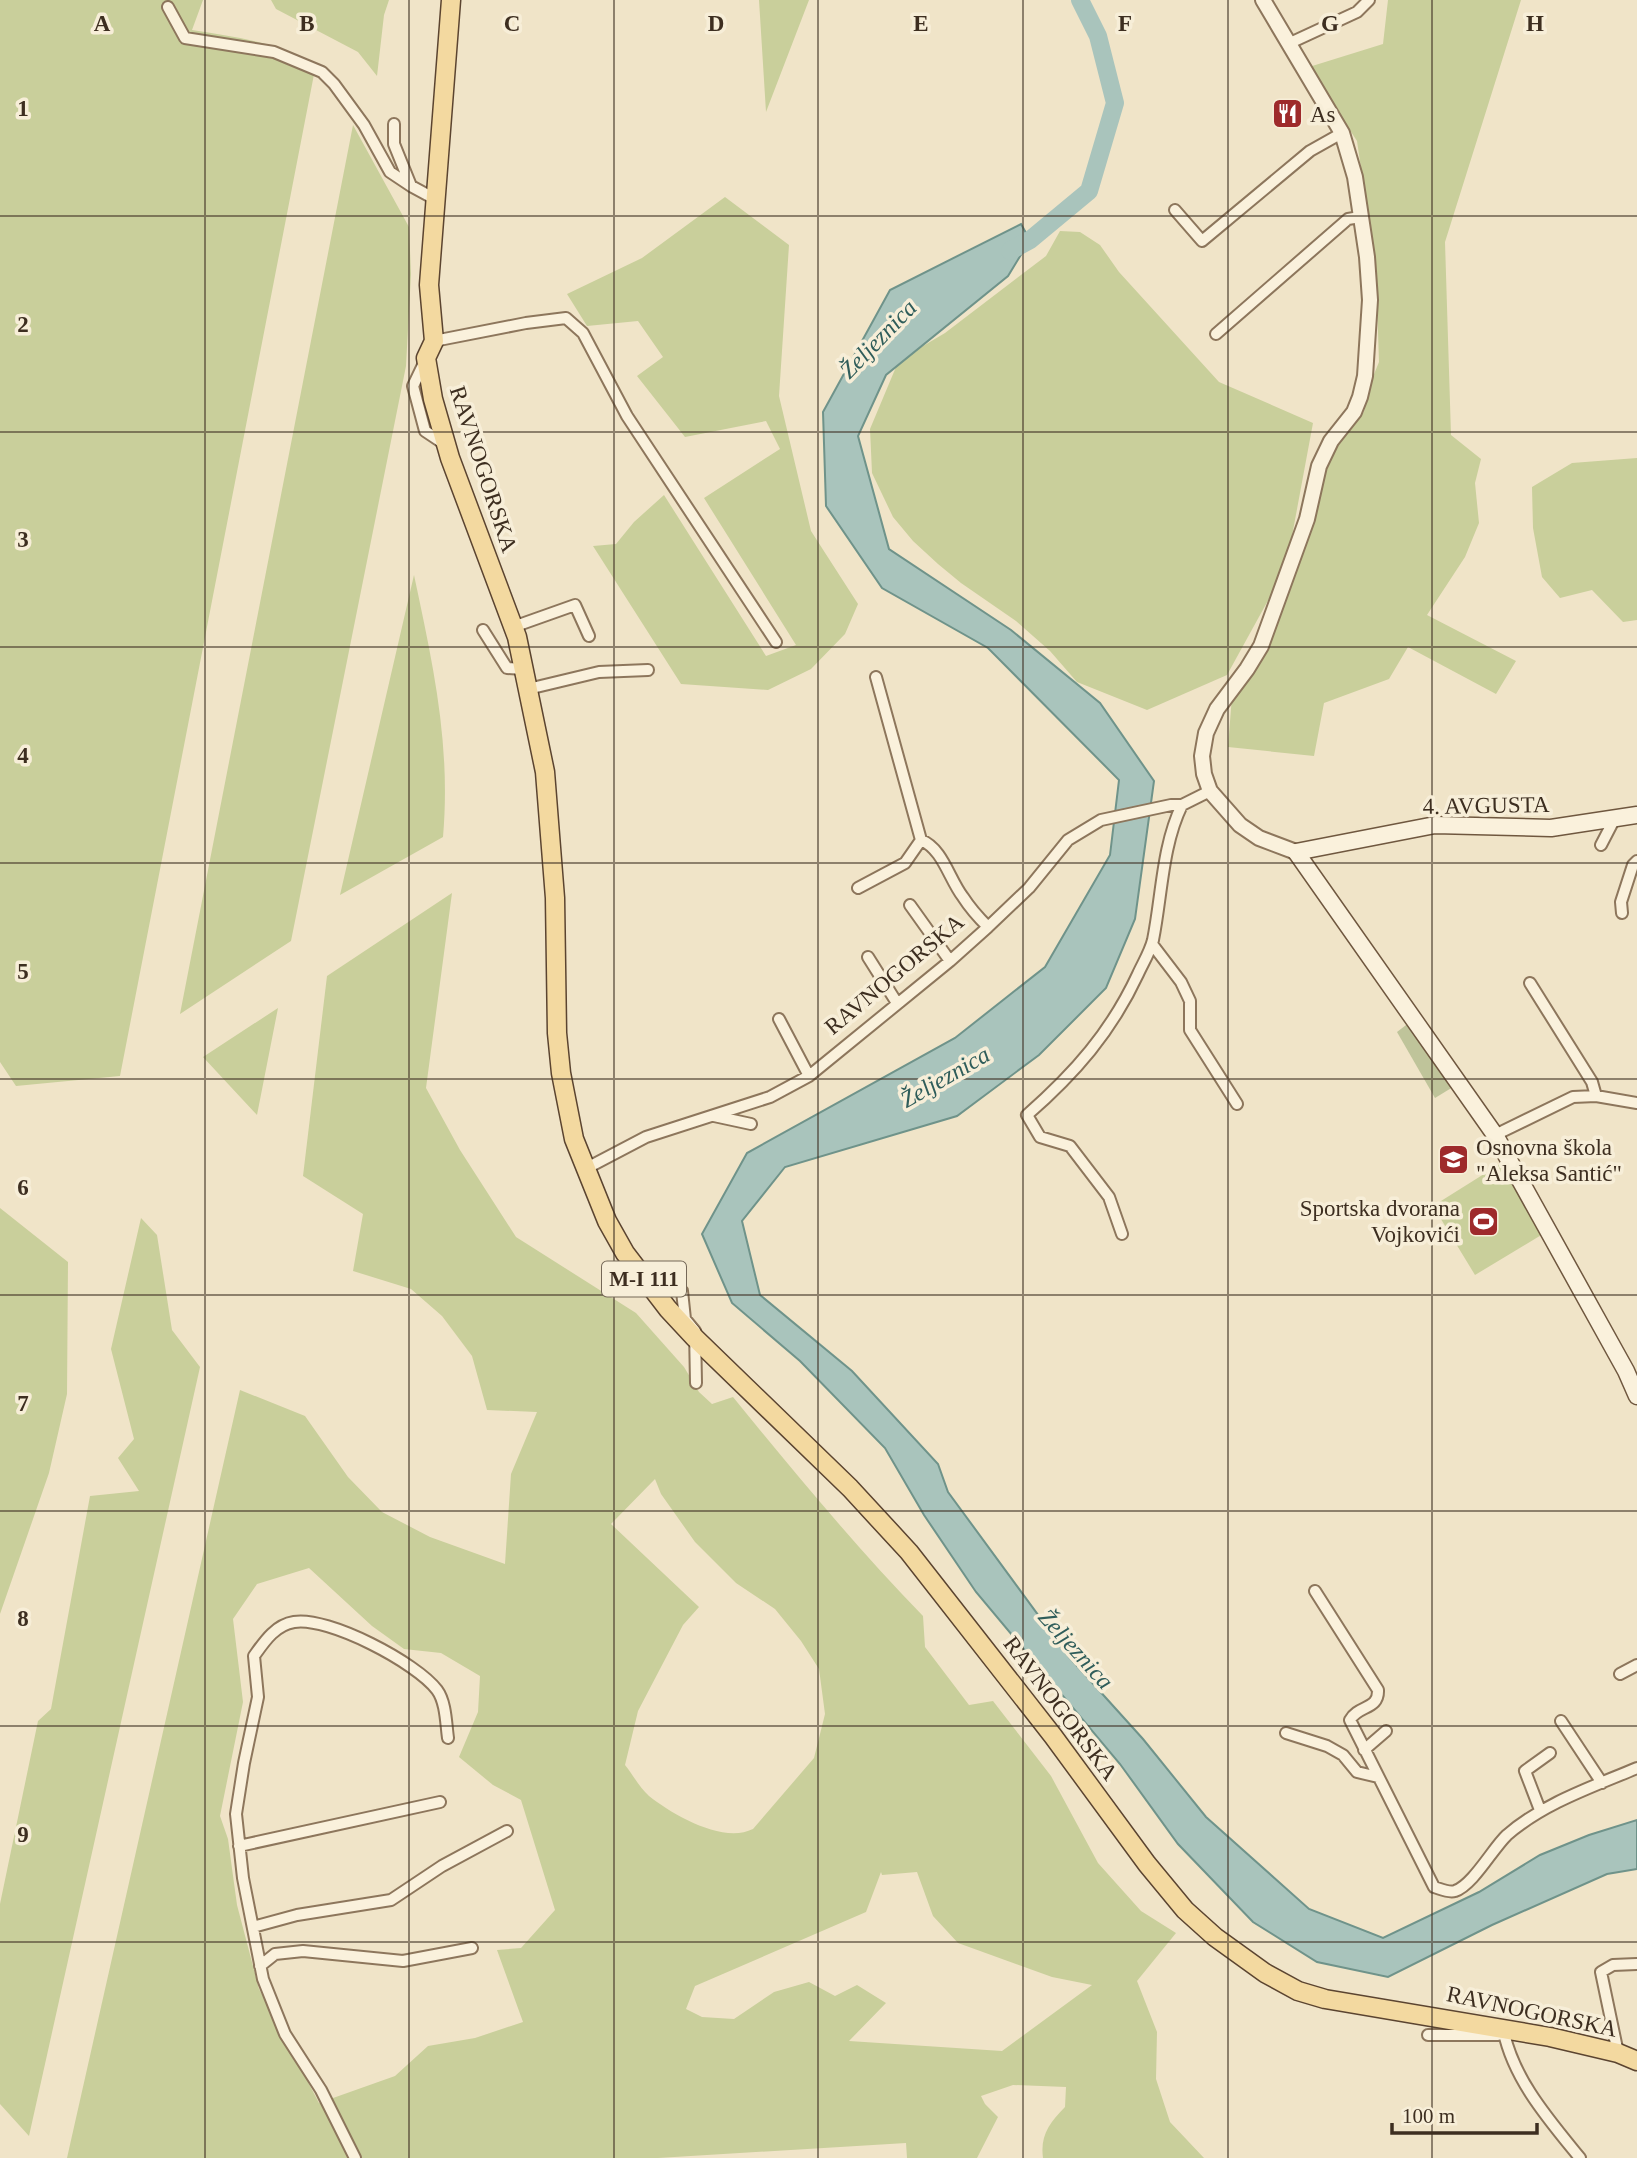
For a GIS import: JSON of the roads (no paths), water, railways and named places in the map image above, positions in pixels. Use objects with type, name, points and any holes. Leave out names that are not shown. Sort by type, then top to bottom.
[{"type":"main road","points":[[434,341],[429,285],[451,0]]},
{"type":"main road","name":"RAVNOGORSKA","points":[[434,341],[426,358],[433,399],[446,445],[513,627],[545,772],[555,898],[557,1033],[561,1073],[574,1139],[607,1221],[625,1253],[695,1338],[850,1488],[909,1552],[1054,1736],[1147,1864],[1185,1910],[1215,1937],[1265,1973],[1298,1991],[1325,1999],[1504,2032],[1550,2036],[1618,2053],[1637,2061]]},
{"type":"main road","name":"4. AVGUSTA","points":[[1296,852],[1435,825],[1551,828],[1637,815]]},
{"type":"main road","points":[[1296,852],[1496,1135],[1632,1367],[1637,1396]]},
{"type":"street","points":[[1263,0],[1342,133],[1355,177],[1367,257],[1370,300],[1365,376],[1360,397],[1354,412],[1331,442],[1319,466],[1307,519],[1261,646],[1217,709],[1206,733],[1202,756],[1204,774],[1210,790],[1240,825],[1259,838],[1296,852]]},
{"type":"street","points":[[1290,43],[1357,12],[1368,0]]},
{"type":"street","points":[[168,7],[185,38],[274,52],[321,72],[334,84],[364,125],[390,172],[435,199]]},
{"type":"street","points":[[394,124],[394,144],[411,187]]},
{"type":"street","points":[[1175,210],[1202,242],[1311,151],[1342,133]]},
{"type":"street","points":[[1216,334],[1348,219],[1360,217]]},
{"type":"street","points":[[434,341],[566,318],[583,333],[628,416],[776,642]]},
{"type":"street","points":[[513,627],[575,605],[589,636]]},
{"type":"street","points":[[483,630],[507,667],[523,669]]},
{"type":"street","points":[[527,689],[599,673],[648,670]]},
{"type":"street","points":[[876,677],[921,840]]},
{"type":"street","name":"RAVNOGORSKA","points":[[585,1169],[646,1137],[770,1097],[809,1076],[988,927],[1028,888],[1068,840],[1101,820],[1177,805],[1210,790]]},
{"type":"street","points":[[1122,1234],[1109,1197],[1070,1146],[1040,1137],[1027,1115],[1063,1084],[1091,1053],[1125,1003],[1152,944],[1177,805]]},
{"type":"street","points":[[1601,845],[1615,818]]},
{"type":"street","points":[[859,888],[905,863],[921,840]]},
{"type":"street","points":[[921,840],[938,852],[962,896],[988,927]]},
{"type":"street","points":[[1622,913],[1621,902],[1633,865],[1637,862]]},
{"type":"street","points":[[910,905],[950,961]]},
{"type":"street","points":[[1152,944],[1181,982],[1190,1001],[1190,1030],[1237,1104]]},
{"type":"street","points":[[868,957],[897,1003]]},
{"type":"street","points":[[1530,982],[1592,1082],[1596,1096]]},
{"type":"street","points":[[779,1019],[809,1076]]},
{"type":"street","points":[[1496,1135],[1573,1097],[1596,1096],[1637,1102]]},
{"type":"street","points":[[712,1116],[751,1124]]},
{"type":"street","points":[[682,1291],[685,1319],[695,1331],[696,1383]]},
{"type":"street","points":[[1315,1591],[1378,1690],[1375,1703],[1355,1713],[1350,1720],[1434,1887],[1457,1891],[1505,1837],[1539,1810],[1637,1768]]},
{"type":"street","points":[[355,2158],[321,2090],[285,2034],[260,1966],[243,1878],[236,1814],[258,1697],[254,1656],[270,1634],[294,1622],[332,1627],[372,1644],[412,1668],[438,1691],[448,1738]]},
{"type":"street","points":[[1620,1674],[1637,1665]]},
{"type":"street","points":[[1561,1721],[1602,1783]]},
{"type":"street","points":[[1364,1750],[1386,1731]]},
{"type":"street","points":[[1286,1733],[1327,1746],[1343,1755],[1357,1772],[1378,1777]]},
{"type":"street","points":[[1539,1810],[1525,1771],[1550,1753]]},
{"type":"street","points":[[239,1846],[440,1802]]},
{"type":"street","points":[[253,1927],[297,1915],[391,1900],[442,1866],[507,1831]]},
{"type":"street","points":[[260,1966],[275,1954],[303,1951],[403,1961],[472,1948]]},
{"type":"street","points":[[1618,2053],[1601,1972],[1613,1965],[1637,1964]]},
{"type":"street","points":[[1428,2035],[1504,2032],[1507,2048],[1539,2106],[1580,2158]]},
{"type":"water","points":[[1021,224],[1030,240],[1008,276],[886,375],[858,436],[889,549],[1011,630],[1100,703],[1154,781],[1135,919],[1106,988],[1039,1055],[957,1116],[785,1167],[742,1221],[760,1295],[852,1371],[938,1464],[948,1492],[1069,1657],[1143,1739],[1206,1817],[1309,1909],[1383,1938],[1479,1892],[1540,1855],[1589,1835],[1637,1820],[1637,1869],[1607,1874],[1492,1925],[1388,1977],[1317,1962],[1253,1922],[1178,1844],[1120,1764],[976,1592],[924,1515],[885,1448],[800,1361],[732,1303],[702,1234],[747,1153],[955,1038],[1045,967],[1110,855],[1119,780],[988,648],[882,588],[826,506],[823,412],[890,290]]},
{"type":"waterway","name":"Željeznica","points":[[1010,251],[1030,240],[1089,191],[1115,103],[1098,36],[1080,0]]},
{"type":"place","name":"As","points":[[1287,114]]},
{"type":"place","name":"Osnovna škola \"Aleksa Santić\"","points":[[1453,1160]]},
{"type":"place","name":"Sportska dvorana Vojkovići","points":[[1483,1221]]}]
